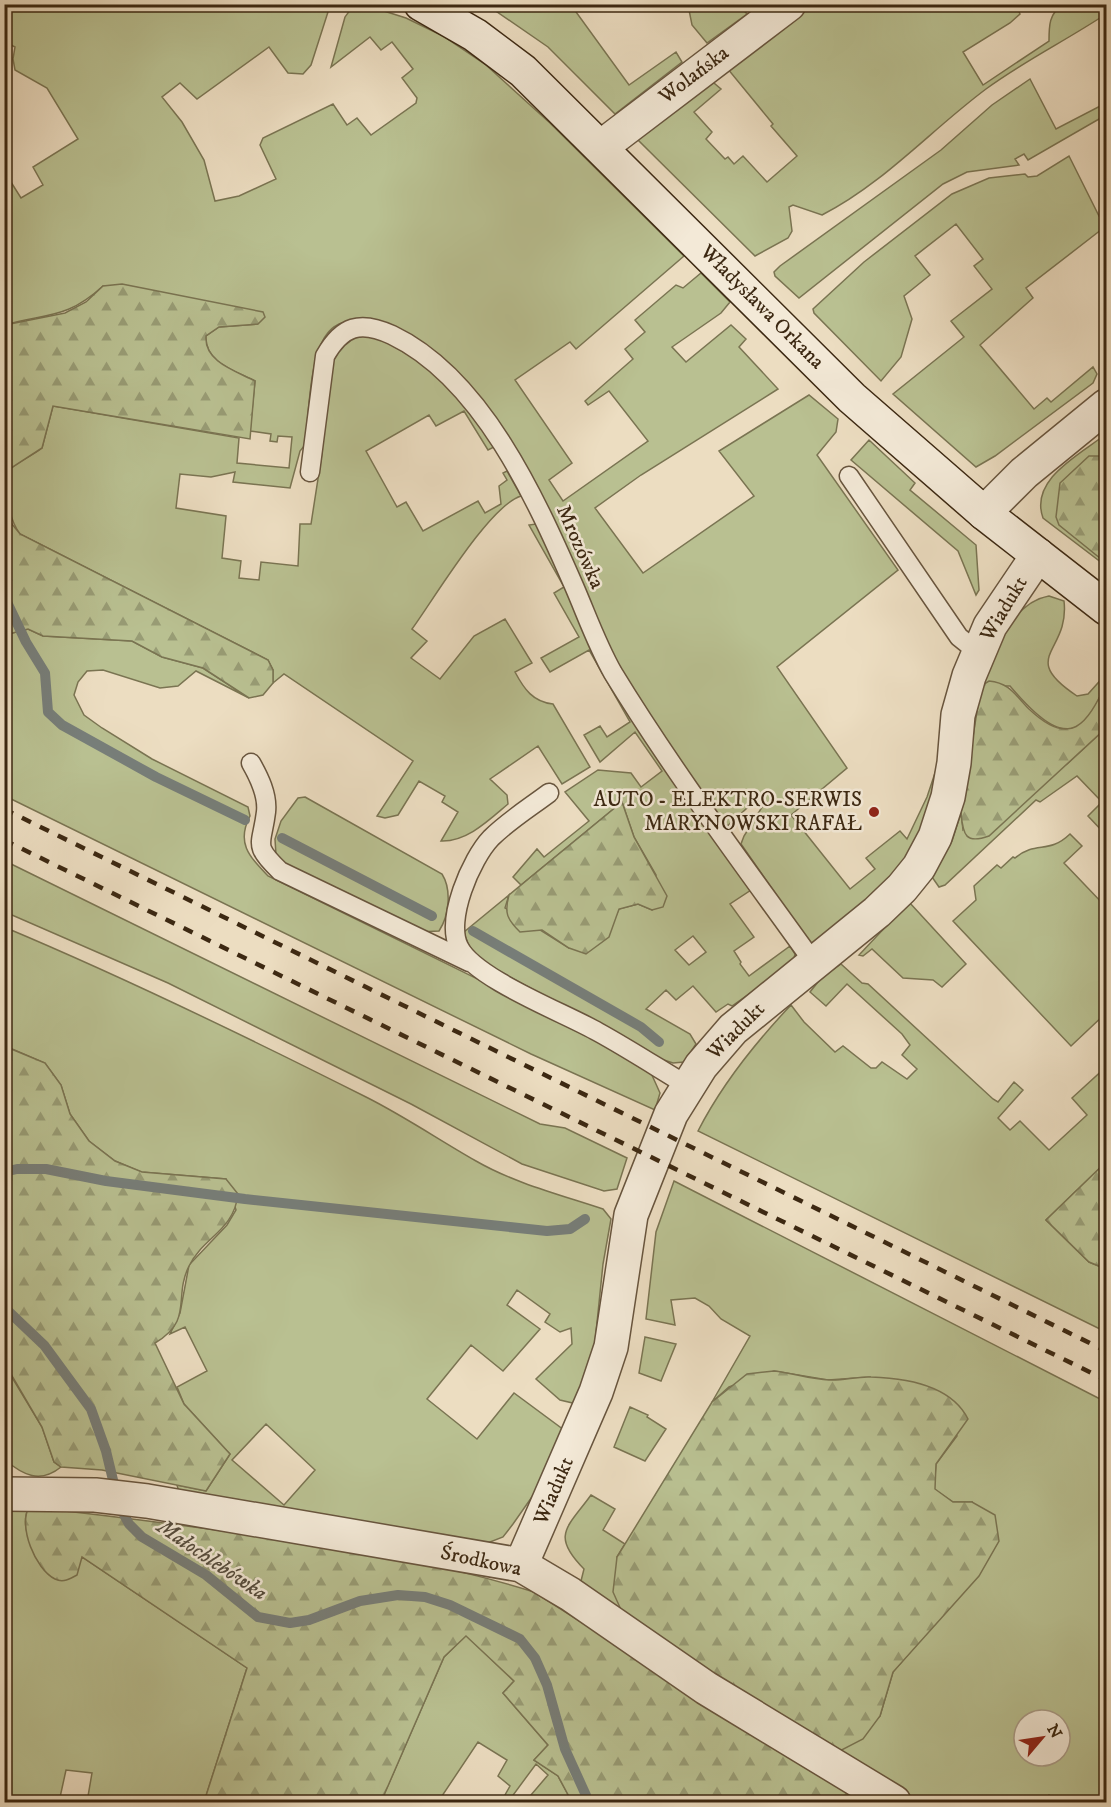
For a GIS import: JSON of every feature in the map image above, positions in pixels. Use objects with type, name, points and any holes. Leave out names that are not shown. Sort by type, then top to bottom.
[{"type":"street","name":"Władysława Orkana","points":[[421,4],[452,20],[501,53],[601,147],[852,398],[984,513],[1107,608]]},
{"type":"street","name":"Wolańska","points":[[601,147],[789,4]]},
{"type":"street","points":[[984,513],[1024,473],[1107,406]]},
{"type":"street","name":"Wiadukt","points":[[521,1565],[596,1392],[611,1347],[631,1215],[671,1114],[701,1066],[733,1029],[894,896],[919,867],[935,837],[948,797],[954,763],[958,715],[979,652],[990,626],[1038,555]]},
{"type":"street","name":"Środkowa","points":[[4,1494],[95,1496],[147,1502],[521,1565],[570,1594],[706,1688],[894,1803]]},
{"type":"lane","name":"Mrozówka","points":[[310,472],[325,356],[334,339],[344,331],[372,327],[386,333],[430,357],[454,379],[479,410],[527,487],[570,577],[596,641],[613,672],[717,828],[814,963]]},
{"type":"lane","points":[[849,476],[959,637],[979,652]]},
{"type":"lane","points":[[251,763],[261,782],[267,810],[260,837],[262,853],[280,871],[471,962],[499,980],[597,1031],[688,1086]]},
{"type":"lane","points":[[471,962],[459,948],[454,932],[456,911],[471,870],[490,839],[549,793]]},
{"type":"green space","points":[[5,5],[327,5],[328,12],[311,65],[303,74],[288,73],[269,47],[197,99],[180,83],[162,97],[182,122],[204,160],[215,201],[239,196],[276,179],[260,145],[263,138],[333,104],[347,125],[357,118],[371,135],[416,103],[417,98],[402,78],[413,69],[392,42],[381,50],[370,37],[331,67],[345,17],[358,5],[365,5],[406,18],[443,36],[486,65],[550,123],[684,256],[576,349],[570,342],[515,380],[572,463],[549,480],[563,501],[648,441],[609,391],[588,405],[585,401],[633,359],[625,349],[645,332],[635,320],[676,285],[683,288],[701,273],[730,302],[721,313],[672,347],[686,362],[731,325],[746,339],[739,347],[778,389],[641,475],[595,508],[643,573],[754,496],[719,451],[809,395],[838,419],[836,432],[817,455],[898,570],[777,667],[847,768],[791,815],[850,889],[875,869],[866,858],[900,831],[907,839],[927,797],[936,770],[938,770],[924,830],[889,884],[815,946],[809,942],[741,844],[764,804],[757,799],[725,828],[633,692],[469,387],[351,320],[332,328],[321,344],[313,371],[305,445],[300,451],[290,488],[233,482],[235,472],[211,477],[180,474],[176,508],[226,516],[222,558],[241,561],[239,578],[259,580],[261,562],[298,566],[300,524],[311,524],[322,453],[319,450],[334,355],[350,339],[376,336],[435,370],[463,397],[494,447],[488,450],[464,411],[436,426],[429,415],[366,451],[397,507],[406,502],[423,531],[478,501],[485,513],[501,504],[499,486],[507,480],[503,473],[507,471],[521,496],[508,503],[478,535],[412,629],[427,641],[411,658],[440,679],[474,636],[505,619],[532,663],[515,672],[518,678],[526,689],[540,701],[553,704],[590,767],[562,784],[538,746],[490,779],[507,795],[508,804],[477,829],[460,838],[441,841],[458,812],[442,802],[445,796],[419,781],[398,815],[385,818],[377,816],[413,761],[284,674],[273,683],[273,670],[268,660],[20,534],[16,528],[6,492],[7,475],[10,469],[42,448],[53,406],[239,438],[237,463],[289,468],[292,437],[278,436],[277,442],[270,441],[271,434],[250,431],[255,381],[216,359],[210,353],[207,345],[206,336],[219,327],[258,324],[103,286],[68,310],[5,325],[4,171],[21,198],[43,185],[33,167],[78,139],[47,88],[15,70],[13,59],[15,47],[5,42]]},
{"type":"green space","points":[[487,5],[571,5],[629,85],[676,52],[682,62],[615,114],[548,47]]},
{"type":"green space","points":[[688,5],[739,5],[747,14],[707,43],[692,25]]},
{"type":"green space","points":[[808,5],[1016,5],[1020,14],[1010,23],[963,52],[983,85],[1049,41],[1052,16],[1063,5],[1106,5],[1106,14],[986,89],[866,188],[844,202],[822,215],[793,205],[789,207],[792,231],[788,238],[755,256],[636,138],[708,78],[721,89],[694,112],[712,132],[706,139],[725,159],[728,157],[734,164],[743,156],[767,182],[797,156],[771,126],[773,124],[726,64]]},
{"type":"green space","points":[[1030,79],[1056,129],[1106,103],[1106,115],[1028,160],[1024,154],[1015,159],[1019,165],[967,172],[943,184],[799,298],[775,276],[774,272],[780,266],[941,150],[992,105]]},
{"type":"green space","points":[[1069,156],[1099,216],[1106,212],[1106,226],[1026,288],[1033,298],[980,345],[1034,409],[1047,398],[1051,402],[1093,367],[1097,374],[1093,383],[995,456],[976,467],[893,394],[964,337],[951,321],[992,289],[974,266],[983,259],[956,224],[915,256],[930,275],[904,296],[912,319],[901,357],[881,381],[814,313],[813,309],[864,262],[952,194],[989,178],[1025,174],[1028,177],[1037,176]]},
{"type":"green space","points":[[122,284],[263,312],[265,317],[258,324],[219,327],[206,336],[210,353],[216,359],[255,381],[250,439],[53,406],[42,448],[8,470],[5,478],[5,325],[65,313],[86,302],[103,286]]},
{"type":"green space","points":[[1106,434],[1106,566],[1043,518],[1041,504],[1043,491],[1060,469]]},
{"type":"green space","points":[[869,440],[915,483],[910,490],[976,545],[979,590],[976,595],[958,551],[851,460]]},
{"type":"green space","points":[[1089,456],[1099,456],[1106,473],[1105,491],[1101,503],[1106,516],[1106,563],[1059,525],[1056,517],[1060,483]]},
{"type":"green space","points":[[4,507],[20,534],[268,660],[273,670],[273,683],[263,695],[249,698],[203,668],[162,657],[132,641],[43,636],[28,629],[5,635]]},
{"type":"green space","points":[[536,524],[751,890],[730,904],[754,937],[734,951],[740,964],[749,976],[790,946],[795,954],[793,963],[732,1006],[728,1004],[716,1012],[693,986],[676,1000],[666,990],[646,1009],[690,1034],[696,1044],[684,1062],[673,1063],[658,1058],[492,967],[474,952],[464,932],[509,895],[505,908],[569,948],[614,920],[619,909],[638,904],[652,910],[656,875],[634,837],[622,802],[521,885],[513,877],[537,849],[544,857],[589,821],[565,792],[598,770],[631,773],[641,787],[662,771],[635,732],[600,762],[584,735],[600,726],[607,737],[630,722],[589,650],[550,672],[541,658],[579,637],[554,593],[564,587],[529,525]],"holes":[[[693,936],[706,952],[689,965],[675,950]]]},
{"type":"green space","points":[[1049,596],[1064,601],[1064,618],[1048,662],[1050,672],[1059,683],[1077,696],[1088,694],[1106,674],[1104,688],[1094,709],[1084,722],[1073,728],[1062,728],[1040,717],[1010,686],[981,686],[991,659],[1014,619],[1035,601]]},
{"type":"green space","points":[[28,629],[43,636],[132,641],[162,657],[203,668],[249,698],[196,671],[178,686],[160,688],[103,670],[87,671],[78,682],[74,695],[84,715],[102,728],[152,759],[248,807],[250,816],[244,834],[247,849],[268,876],[567,1023],[651,1073],[660,1093],[655,1110],[531,1054],[5,796],[4,635]]},
{"type":"green space","points":[[989,681],[1007,687],[1044,721],[1056,728],[1067,729],[1084,720],[1106,684],[1106,728],[989,836],[975,839],[967,836],[961,813],[981,686]]},
{"type":"green space","points":[[1106,728],[1106,835],[1088,816],[1102,802],[1077,776],[1040,802],[1036,800],[945,885],[939,887],[932,877],[952,841],[961,813],[963,830],[1067,764]]},
{"type":"green space","points":[[305,797],[442,874],[447,888],[448,903],[439,931],[419,932],[292,872],[276,855],[275,839],[281,821],[298,798]]},
{"type":"green space","points":[[622,802],[634,837],[667,896],[663,907],[652,910],[638,904],[619,909],[609,937],[586,954],[569,948],[542,930],[520,932],[508,915],[509,895]]},
{"type":"green space","points":[[1070,834],[1082,846],[1064,863],[1106,907],[1106,1013],[1071,1046],[953,921],[976,900],[974,886],[997,865],[1001,868],[1013,857],[1055,844]]},
{"type":"green space","points":[[5,861],[540,1124],[565,1128],[627,1158],[617,1189],[604,1191],[522,1164],[411,1104],[168,983],[5,912]]},
{"type":"green space","points":[[909,902],[966,964],[942,987],[933,980],[903,978],[872,949],[863,956],[859,955]]},
{"type":"green space","points":[[4,927],[142,988],[366,1097],[491,1169],[538,1188],[603,1209],[611,1219],[603,1264],[595,1342],[577,1404],[560,1400],[536,1379],[572,1344],[571,1328],[560,1332],[545,1322],[550,1314],[517,1290],[507,1305],[540,1329],[503,1371],[471,1345],[427,1399],[477,1439],[514,1393],[568,1433],[548,1474],[503,1537],[485,1544],[180,1496],[177,1485],[206,1491],[230,1454],[184,1404],[177,1387],[207,1371],[185,1327],[170,1334],[180,1313],[189,1265],[227,1225],[236,1210],[226,1179],[141,1172],[115,1161],[89,1141],[70,1114],[61,1085],[45,1063],[5,1046]],"holes":[[[266,1424],[315,1470],[284,1505],[232,1460]]]},
{"type":"green space","points":[[841,964],[862,983],[868,984],[993,1099],[998,1102],[1014,1082],[1023,1090],[998,1118],[1010,1130],[1020,1121],[1049,1150],[1087,1115],[1072,1098],[1106,1067],[1106,1162],[1046,1220],[1089,1262],[1106,1269],[1106,1332],[698,1131],[740,1065],[791,1005],[804,1022],[835,1052],[843,1046],[871,1068],[876,1068],[882,1062],[907,1079],[917,1069],[902,1055],[910,1045],[902,1034],[847,984],[826,1006],[810,992],[822,977]]},
{"type":"green space","points":[[4,1046],[45,1063],[61,1085],[70,1114],[89,1141],[115,1161],[142,1172],[226,1179],[238,1194],[231,1217],[195,1256],[189,1266],[182,1288],[179,1317],[175,1326],[155,1343],[184,1404],[230,1454],[206,1491],[102,1470],[61,1467],[54,1462],[42,1427],[5,1364]]},
{"type":"green space","points":[[1106,1162],[1106,1269],[1089,1262],[1046,1220]]},
{"type":"green space","points":[[674,1181],[1106,1402],[1106,1802],[1057,1802],[1049,1795],[1041,1802],[911,1802],[834,1754],[880,1716],[893,1672],[929,1630],[972,1502],[953,1502],[934,1489],[936,1464],[957,1436],[870,1377],[828,1380],[774,1371],[729,1387],[712,1402],[750,1336],[721,1319],[709,1306],[695,1298],[671,1300],[675,1325],[646,1319],[656,1232]]},
{"type":"green space","points":[[645,1337],[676,1344],[661,1381],[639,1373]]},
{"type":"green space","points":[[4,1364],[42,1427],[54,1462],[61,1467],[46,1475],[32,1476],[18,1470],[5,1460]]},
{"type":"green space","points":[[774,1371],[829,1380],[866,1377],[898,1379],[926,1386],[950,1398],[968,1419],[936,1464],[935,1489],[953,1502],[972,1502],[995,1515],[999,1541],[979,1576],[893,1672],[880,1716],[863,1739],[834,1754],[622,1612],[613,1592],[617,1557],[712,1402],[747,1374]]},
{"type":"green space","points":[[630,1407],[648,1415],[647,1417],[666,1429],[645,1461],[614,1447]]},
{"type":"green space","points":[[591,1495],[615,1509],[603,1530],[625,1544],[617,1557],[622,1612],[581,1581],[584,1569],[568,1548],[565,1539],[570,1524]]},
{"type":"green space","points":[[4,1506],[29,1507],[25,1524],[34,1552],[82,1557],[247,1668],[204,1802],[87,1802],[92,1773],[66,1770],[59,1802],[5,1802]]},
{"type":"green space","points":[[29,1507],[186,1526],[345,1549],[440,1567],[534,1592],[864,1802],[572,1802],[558,1776],[534,1760],[548,1745],[503,1693],[514,1681],[466,1636],[444,1657],[381,1802],[204,1802],[247,1668],[82,1557],[77,1575],[72,1578],[64,1581],[58,1580],[48,1574],[30,1546],[26,1525]]},
{"type":"green space","points":[[466,1635],[514,1681],[503,1693],[548,1745],[534,1760],[558,1776],[572,1802],[525,1802],[548,1775],[536,1764],[508,1802],[501,1802],[510,1786],[498,1776],[507,1760],[478,1742],[438,1802],[389,1802],[382,1799],[444,1657]]},
{"type":"waterway","points":[[4,596],[26,642],[45,673],[48,712],[62,725],[156,777],[245,820]]},
{"type":"waterway","points":[[282,838],[432,916]]},
{"type":"waterway","points":[[473,931],[641,1027],[659,1042]]},
{"type":"waterway","points":[[4,1172],[17,1169],[46,1169],[106,1181],[245,1199],[547,1231],[570,1229],[585,1219]]},
{"type":"waterway","name":"Małochlebówka","points":[[4,1307],[44,1345],[91,1409],[106,1451],[119,1505],[129,1524],[142,1537],[206,1575],[258,1617],[290,1623],[309,1620],[360,1601],[398,1595],[425,1597],[450,1605],[520,1639],[535,1658],[547,1685],[565,1749],[589,1802]]},
{"type":"railway","points":[[4,809],[1106,1351]]},
{"type":"railway","points":[[4,840],[1106,1380]]},
{"type":"place","name":"AUTO - ELEKTRO-SERWIS MARYNOWSKI RAFAŁ","points":[[874,812]]}]
